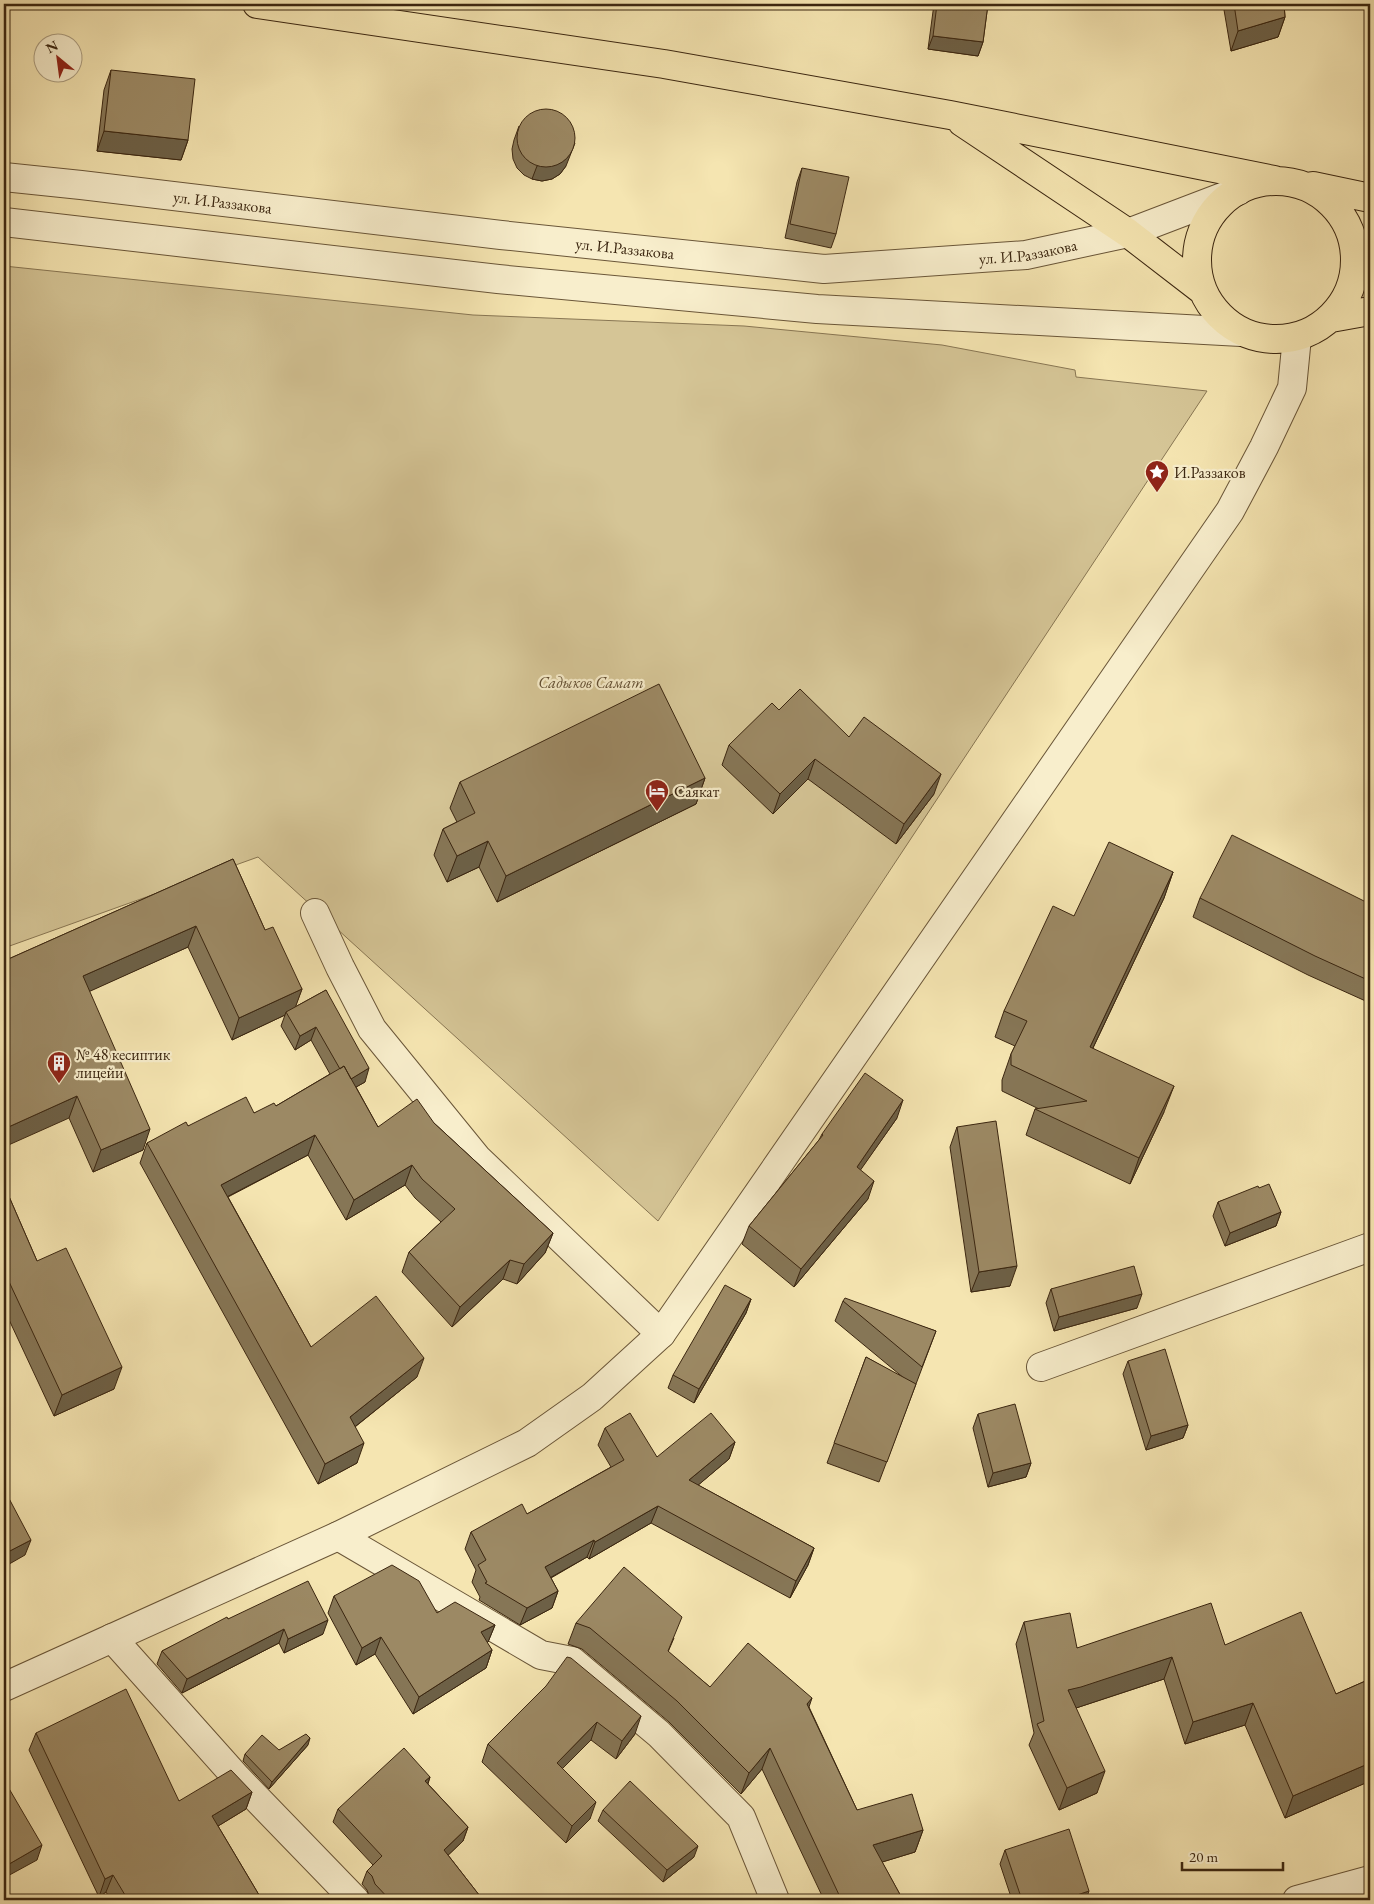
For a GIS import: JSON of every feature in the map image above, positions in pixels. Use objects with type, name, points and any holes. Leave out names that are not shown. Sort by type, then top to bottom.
[{"type":"main road","points":[[257,4],[664,64],[950,115],[1370,198]]},
{"type":"main road","points":[[950,115],[1128,233],[1202,290]]},
{"type":"main road","points":[[1284,181],[1312,188],[1328,199],[1341,213],[1351,230],[1356,248],[1356,267],[1352,286],[1343,304],[1331,318],[1315,329],[1297,337],[1259,338],[1241,332],[1225,321],[1212,307],[1202,290],[1198,272],[1197,253],[1201,234],[1210,216],[1222,202],[1238,191],[1256,183],[1284,181]]},
{"type":"main road","points":[[1331,318],[1370,311]]},
{"type":"street","name":"ул. И.Раззакова","points":[[4,177],[501,235],[824,269],[1026,255],[1128,233],[1238,191]]},
{"type":"street","points":[[4,222],[498,279],[818,309],[1241,332]]},
{"type":"street","points":[[4,1687],[338,1536],[527,1443],[592,1397],[661,1334],[1230,511],[1264,447],[1292,388],[1297,337]]},
{"type":"street","points":[[315,913],[356,1001],[372,1029],[477,1158],[661,1334]]},
{"type":"street","points":[[1041,1367],[1370,1247]]},
{"type":"street","points":[[338,1536],[541,1655],[572,1661],[659,1734],[741,1817],[776,1900]]},
{"type":"street","points":[[112,1638],[237,1778],[355,1900]]},
{"type":"street","points":[[1296,1900],[1370,1880]]},
{"type":"green space","name":"Садыков Самат","points":[[4,266],[473,315],[744,326],[942,345],[1075,370],[1076,377],[1207,391],[658,1221],[258,857],[4,948]]},
{"type":"building","points":[[937,4],[988,4],[983,42],[933,36]]},
{"type":"building","points":[[1234,4],[1284,4],[1285,17],[1238,31]]},
{"type":"building","points":[[111,70],[195,79],[188,140],[104,131]]},
{"type":"building","points":[[546,109],[557,111],[570,122],[575,138],[573,149],[562,162],[546,167],[535,165],[522,154],[517,138],[519,127],[530,114]]},
{"type":"building","points":[[802,168],[849,177],[836,234],[790,224]]},
{"type":"building","points":[[659,684],[705,778],[506,876],[488,841],[457,856],[443,829],[475,813],[460,782]]},
{"type":"building","points":[[800,689],[849,737],[864,717],[941,774],[904,824],[815,759],[780,794],[729,745],[772,703],[779,710]]},
{"type":"building","points":[[1232,835],[1370,904],[1370,981],[1315,956],[1200,898]]},
{"type":"building","points":[[1109,842],[1173,872],[1090,1047],[1174,1086],[1139,1158],[1035,1109],[1087,1101],[1011,1065],[1011,1054],[1027,1021],[1004,1011],[1053,906],[1074,916]]},
{"type":"building","points":[[233,859],[265,930],[273,927],[302,989],[239,1018],[196,926],[83,976],[150,1129],[101,1150],[77,1096],[4,1129],[4,961]]},
{"type":"building","points":[[326,990],[369,1068],[351,1079],[344,1066],[340,1069],[316,1027],[300,1036],[286,1012]]},
{"type":"building","points":[[344,1066],[378,1127],[417,1099],[434,1123],[553,1233],[524,1264],[510,1260],[460,1307],[409,1252],[455,1209],[422,1179],[412,1165],[354,1200],[315,1135],[221,1185],[311,1347],[376,1296],[424,1358],[350,1417],[364,1443],[325,1464],[147,1143],[186,1122],[188,1126],[246,1097],[254,1113],[274,1103],[276,1106]]},
{"type":"building","points":[[865,1073],[903,1100],[857,1167],[874,1181],[801,1269],[749,1226],[823,1135]]},
{"type":"building","points":[[996,1121],[1017,1266],[979,1272],[957,1127]]},
{"type":"building","points":[[1269,1184],[1281,1212],[1230,1233],[1218,1202],[1258,1186],[1259,1188]]},
{"type":"building","points":[[4,1185],[37,1261],[66,1248],[122,1367],[62,1395],[4,1271]]},
{"type":"building","points":[[1134,1266],[1142,1294],[1059,1317],[1051,1289]]},
{"type":"building","points":[[725,1285],[751,1299],[699,1389],[673,1375]]},
{"type":"building","points":[[845,1298],[936,1331],[922,1367],[843,1301]]},
{"type":"building","points":[[1165,1349],[1188,1425],[1151,1436],[1128,1361]]},
{"type":"building","points":[[866,1357],[916,1384],[887,1462],[834,1443]]},
{"type":"building","points":[[1015,1404],[1031,1463],[993,1473],[978,1414]]},
{"type":"building","points":[[630,1413],[657,1457],[711,1413],[735,1442],[689,1480],[814,1548],[796,1581],[658,1506],[595,1542],[594,1540],[545,1567],[558,1591],[527,1608],[485,1583],[487,1582],[478,1565],[486,1560],[471,1532],[522,1504],[527,1514],[624,1460],[605,1428]]},
{"type":"building","points":[[4,1489],[31,1540],[4,1554]]},
{"type":"building","points":[[392,1565],[419,1581],[437,1613],[455,1602],[495,1625],[481,1632],[492,1650],[419,1697],[381,1637],[362,1648],[334,1596]]},
{"type":"building","points":[[624,1567],[682,1617],[668,1651],[710,1687],[748,1643],[812,1698],[807,1704],[857,1810],[912,1794],[923,1830],[873,1845],[903,1900],[839,1900],[841,1899],[770,1748],[749,1773],[677,1701],[590,1628],[576,1623]]},
{"type":"building","points":[[308,1581],[328,1620],[288,1639],[284,1629],[187,1679],[162,1651],[227,1617],[228,1619]]},
{"type":"building","points":[[1211,1603],[1225,1645],[1301,1612],[1336,1694],[1370,1679],[1370,1763],[1293,1796],[1253,1703],[1193,1722],[1172,1657],[1068,1690],[1105,1771],[1067,1788],[1037,1724],[1044,1721],[1024,1622],[1070,1613],[1077,1648]]},
{"type":"building","points":[[567,1657],[571,1658],[641,1716],[622,1741],[597,1722],[557,1763],[596,1802],[572,1826],[488,1744],[546,1686]]},
{"type":"building","points":[[126,1689],[179,1801],[231,1770],[252,1792],[212,1816],[262,1900],[128,1900],[113,1875],[105,1879],[36,1733]]},
{"type":"building","points":[[306,1734],[310,1738],[272,1782],[245,1754],[262,1735],[279,1750]]},
{"type":"building","points":[[404,1748],[430,1777],[425,1781],[468,1827],[444,1850],[483,1900],[390,1900],[375,1884],[372,1876],[367,1871],[382,1856],[338,1809]]},
{"type":"building","points":[[4,1780],[42,1845],[4,1867]]},
{"type":"building","points":[[630,1781],[698,1846],[667,1870],[603,1810]]},
{"type":"building","points":[[1069,1829],[1089,1891],[1062,1900],[1022,1900],[1005,1850]]},
{"type":"place","name":"И.Раззаков","points":[[1157,493]]},
{"type":"place","name":"Саякат","points":[[657,812]]},
{"type":"place","name":"№ 48 кесиптик лицейи","points":[[59,1084]]}]
